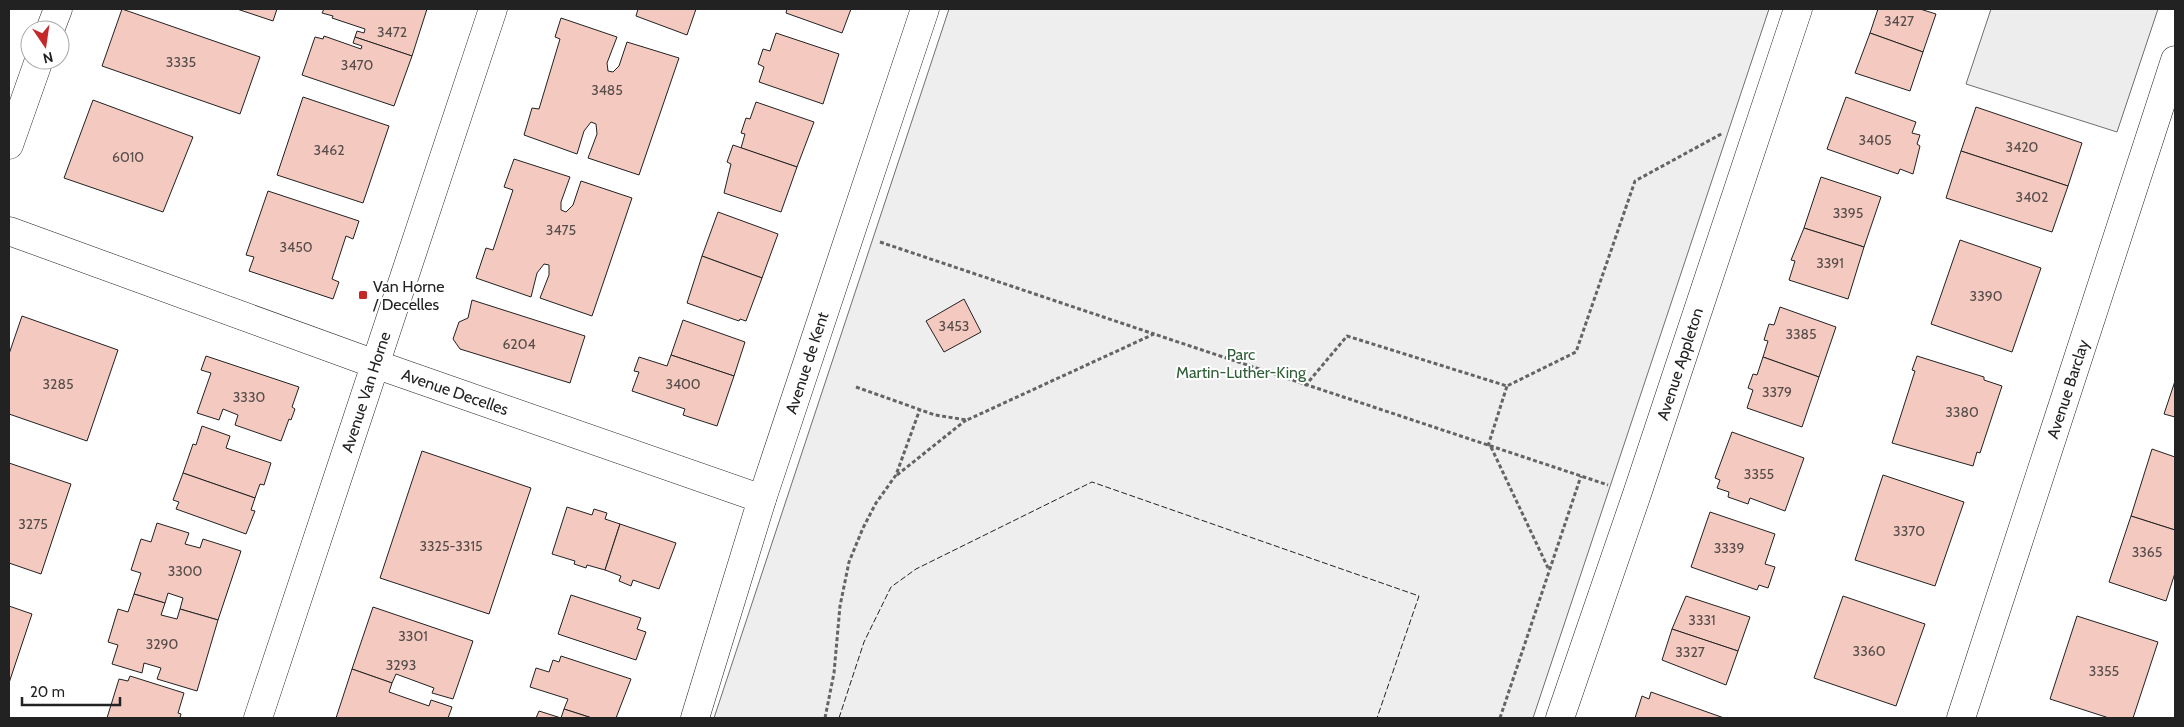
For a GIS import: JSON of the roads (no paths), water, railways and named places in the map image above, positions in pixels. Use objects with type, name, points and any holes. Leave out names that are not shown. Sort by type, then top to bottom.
[{"type":"street","name":"Avenue Van Horne","points":[[258,718],[493,9]]},
{"type":"street","name":"Avenue de Kent","points":[[694,718],[762,499],[925,9]]},
{"type":"street","name":"Avenue Appleton","points":[[1560,718],[1637,494],[1798,9]]},
{"type":"street","name":"Avenue Barclay","points":[[1961,718],[2175,60]]},
{"type":"street","points":[[9,145],[35,70]]},
{"type":"street","name":"Avenue Decelles","points":[[9,231],[375,364],[762,499]]},
{"type":"place","name":"Van Horne / Decelles","points":[[363,295]]},
{"type":"park label","name":"Parc Martin-Luther-King","points":[[1241,363]]}]
